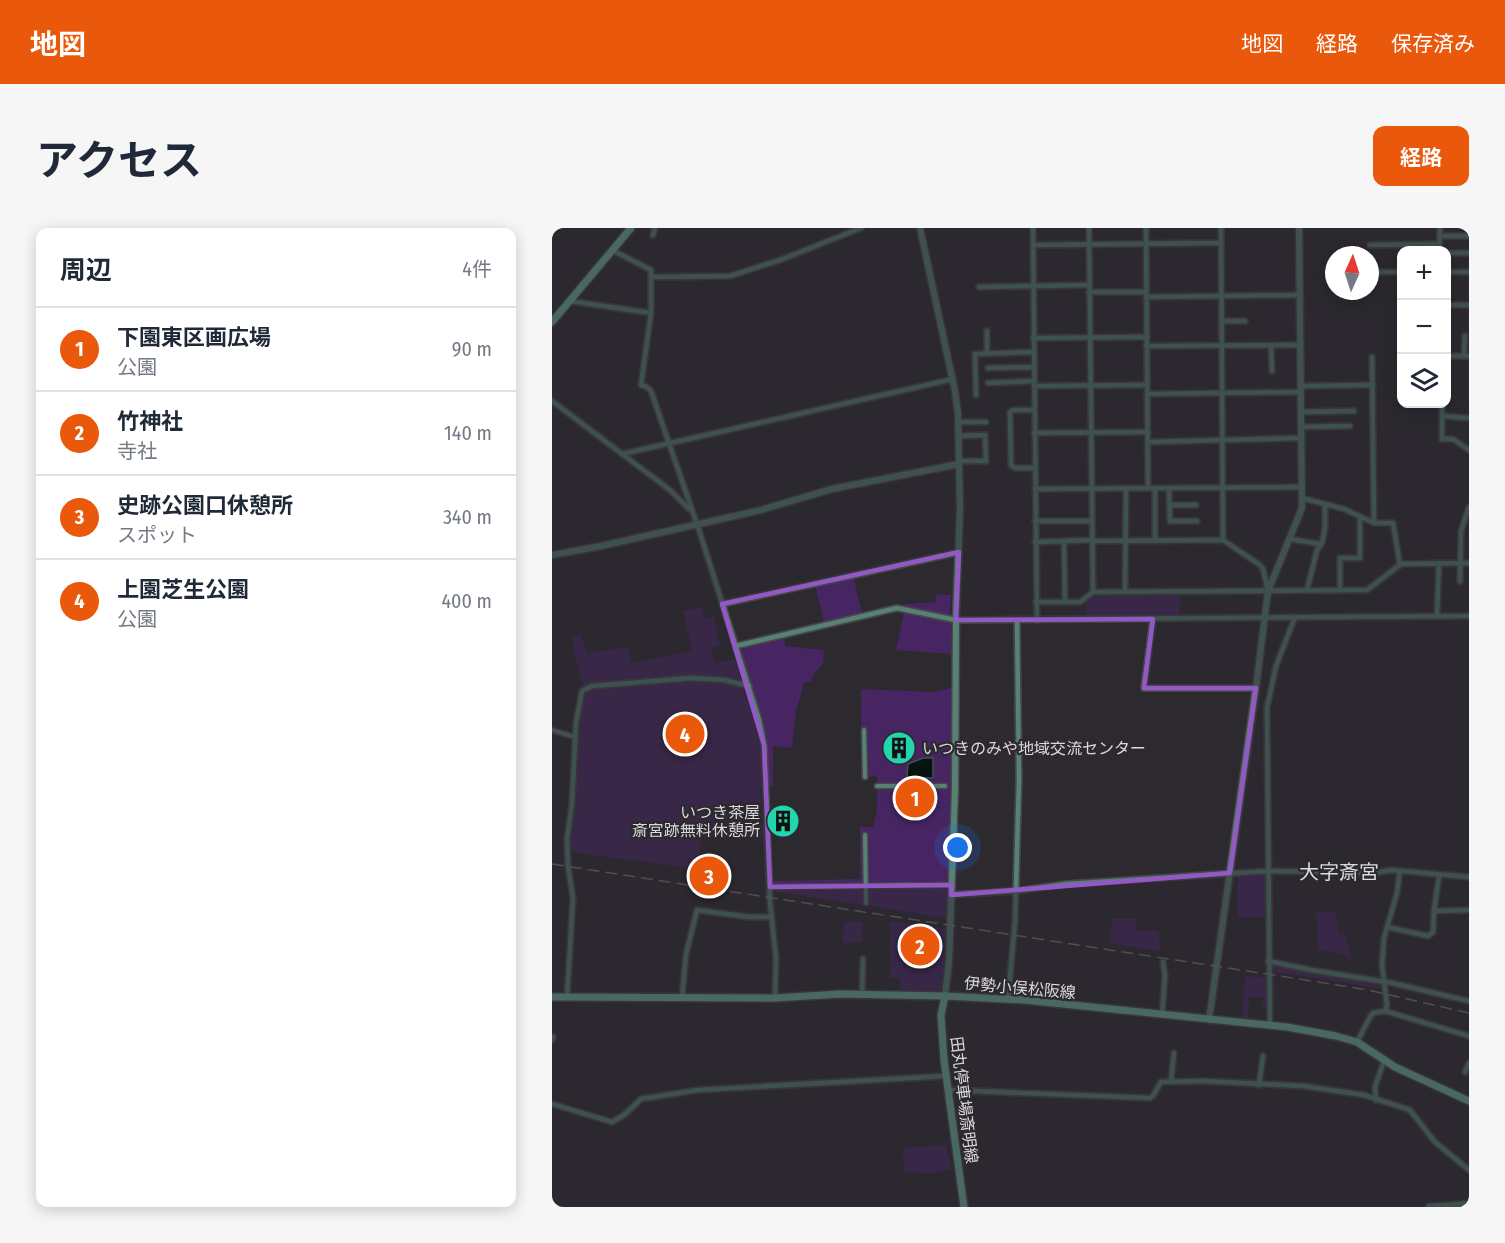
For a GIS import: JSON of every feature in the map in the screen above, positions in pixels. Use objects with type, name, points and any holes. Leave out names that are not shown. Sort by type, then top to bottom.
[{"type":"main road","points":[[552,322],[631,228]]},
{"type":"main road","name":"伊勢小俣松阪線","points":[[552,997],[775,998],[862,994],[945,996],[1008,999],[1270,1025],[1314,1031],[1357,1042],[1384,1061],[1469,1101]]},
{"type":"main road","name":"田丸停車場斎明線","points":[[945,996],[941,1018],[945,1076],[964,1207]]},
{"type":"street","points":[[653,235],[655,228]]},
{"type":"street","points":[[651,278],[730,276],[783,259],[861,228]]},
{"type":"street","points":[[920,228],[957,397],[958,422],[955,789],[949,962],[945,996]]},
{"type":"street","points":[[1033,228],[1037,620]]},
{"type":"street","points":[[1089,228],[1093,592]]},
{"type":"street","points":[[1146,228],[1148,488]]},
{"type":"street","points":[[1221,228],[1223,540]]},
{"type":"street","points":[[1209,1020],[1268,591],[1301,513],[1299,228]]},
{"type":"street","points":[[1370,245],[1438,244],[1440,228]]},
{"type":"street","points":[[1440,236],[1469,236]]},
{"type":"street","points":[[1033,245],[1221,243]]},
{"type":"street","points":[[612,250],[651,270],[651,313],[640,385],[651,391],[749,686],[764,745],[771,917],[776,958],[775,998]]},
{"type":"street","points":[[1451,253],[1469,253]]},
{"type":"street","points":[[1379,272],[1397,272]]},
{"type":"street","points":[[1451,272],[1467,272]]},
{"type":"street","points":[[979,287],[1089,285]]},
{"type":"street","points":[[1089,292],[1300,296]]},
{"type":"street","points":[[570,301],[651,313]]},
{"type":"street","points":[[1451,305],[1469,305]]},
{"type":"street","points":[[1222,321],[1245,321]]},
{"type":"street","points":[[987,330],[987,354]]},
{"type":"street","points":[[1451,356],[1467,356],[1465,336]]},
{"type":"street","points":[[1033,338],[1146,337]]},
{"type":"street","points":[[1271,345],[1272,371]]},
{"type":"street","points":[[1146,346],[1300,345]]},
{"type":"street","points":[[976,395],[975,354],[1033,352]]},
{"type":"street","points":[[1372,357],[1374,523]]},
{"type":"street","points":[[988,368],[1033,367]]},
{"type":"street","points":[[622,454],[953,379]]},
{"type":"street","points":[[988,383],[1147,385]]},
{"type":"street","points":[[1147,394],[1222,393],[1373,385]]},
{"type":"street","points":[[552,402],[670,490],[691,511]]},
{"type":"street","points":[[1442,408],[1442,439],[1453,440],[1469,450]]},
{"type":"street","points":[[1034,410],[1010,412],[1011,465],[1015,468],[1035,468]]},
{"type":"street","points":[[1301,412],[1354,411]]},
{"type":"street","points":[[1442,416],[1469,418]]},
{"type":"street","points":[[958,422],[986,422]]},
{"type":"street","points":[[1301,427],[1350,426]]},
{"type":"street","points":[[1034,433],[1148,432]]},
{"type":"street","points":[[552,555],[762,510],[832,489],[959,463],[986,461],[985,435],[958,436]]},
{"type":"street","points":[[1148,442],[1301,438]]},
{"type":"street","points":[[1035,489],[1301,487]]},
{"type":"street","points":[[1155,488],[1155,540]]},
{"type":"street","points":[[1169,488],[1170,521],[1197,521]]},
{"type":"street","points":[[1125,592],[1126,489]]},
{"type":"street","points":[[1302,498],[1344,509],[1374,523],[1393,523],[1400,565]]},
{"type":"street","points":[[1170,505],[1196,505]]},
{"type":"street","points":[[1307,590],[1325,528],[1325,505]]},
{"type":"street","points":[[1461,580],[1461,531],[1469,507]]},
{"type":"street","points":[[1340,590],[1340,558],[1359,558],[1360,517]]},
{"type":"street","points":[[1035,521],[1091,521]]},
{"type":"street","points":[[1290,539],[1320,544]]},
{"type":"street","points":[[1035,542],[1223,540],[1260,565],[1268,591]]},
{"type":"street","points":[[1064,541],[1065,602]]},
{"type":"street","points":[[722,603],[958,552]]},
{"type":"street","points":[[1437,616],[1439,563]]},
{"type":"street","points":[[1036,602],[1080,602],[1093,592],[1367,590],[1400,565],[1469,563]]},
{"type":"street","points":[[736,646],[897,608],[956,620],[1469,616]]},
{"type":"street","points":[[1270,1025],[1268,705],[1276,666],[1295,617]]},
{"type":"street","points":[[1153,618],[1144,688],[1256,688]]},
{"type":"street","points":[[1008,999],[1016,891],[1019,779],[1017,620]]},
{"type":"street","points":[[567,997],[573,898],[567,840],[572,803],[575,737],[582,691],[585,688],[691,678],[725,680],[749,686]]},
{"type":"street","points":[[552,730],[575,737]]},
{"type":"street","points":[[864,730],[865,777]]},
{"type":"street","points":[[877,786],[945,786]]},
{"type":"street","points":[[865,835],[866,903]]},
{"type":"street","points":[[951,895],[1016,891],[1066,884],[1269,871],[1373,873],[1391,870],[1469,877]]},
{"type":"street","points":[[1385,1011],[1386,983],[1382,965],[1384,938],[1397,893],[1400,871]]},
{"type":"street","points":[[1387,927],[1428,936],[1433,932],[1439,876]]},
{"type":"street","points":[[770,887],[951,885]]},
{"type":"street","points":[[682,998],[686,954],[697,910],[749,917],[771,917]]},
{"type":"street","points":[[1434,911],[1469,910]]},
{"type":"street","points":[[862,994],[863,959]]},
{"type":"street","points":[[1269,961],[1469,1001]]},
{"type":"street","points":[[1162,1015],[1165,976],[1163,962]]},
{"type":"street","points":[[1357,1042],[1373,1013],[1385,1011],[1469,1036]]},
{"type":"street","points":[[1171,1081],[1174,1053]]},
{"type":"street","points":[[1258,1085],[1263,1056]]},
{"type":"street","points":[[1376,1100],[1376,1087],[1384,1061]]},
{"type":"street","points":[[1464,1072],[1469,1063]]},
{"type":"street","points":[[552,1104],[612,1122],[624,1115],[641,1099],[689,1092],[945,1076]]},
{"type":"street","points":[[948,1090],[1150,1098],[1161,1082],[1204,1081],[1303,1086],[1341,1091],[1410,1110],[1436,1142],[1469,1170]]},
{"type":"street","points":[[1429,1207],[1469,1203]]},
{"type":"highlighted area","points":[[959,552],[956,620],[1153,619],[1144,688],[1256,688],[1230,873],[951,895],[951,885],[770,887],[764,745],[722,604]]},
{"type":"shaded area","points":[[853,576],[862,613],[824,622],[815,585]]},
{"type":"shaded area","points":[[936,594],[951,595],[950,614],[944,615],[904,607],[905,604],[935,602]]},
{"type":"shaded area","points":[[1180,594],[1179,616],[1086,616],[1086,600],[1093,595]]},
{"type":"shaded area","points":[[702,607],[705,619],[714,617],[720,646],[711,648],[715,663],[741,658],[741,651],[747,647],[785,638],[785,646],[824,650],[823,663],[813,675],[811,682],[804,683],[796,711],[792,748],[773,746],[773,786],[760,786],[763,837],[750,835],[700,837],[699,869],[570,852],[569,834],[575,792],[578,724],[584,692],[571,637],[581,635],[587,654],[628,647],[632,663],[692,651],[683,611]]},
{"type":"shaded area","points":[[904,613],[951,623],[951,654],[896,650]]},
{"type":"shaded area","points":[[951,688],[952,781],[947,918],[772,891],[771,881],[860,879],[860,827],[873,827],[877,811],[877,775],[861,780],[861,689],[933,692]]},
{"type":"shaded area","points":[[923,758],[933,758],[933,778],[907,777],[908,764]]},
{"type":"shaded area","points":[[1266,873],[1266,918],[1238,917],[1238,876]]},
{"type":"shaded area","points":[[1316,912],[1336,912],[1339,933],[1346,935],[1351,959],[1343,954],[1318,950]]},
{"type":"shaded area","points":[[1112,919],[1136,919],[1136,930],[1159,931],[1160,951],[1110,943]]},
{"type":"shaded area","points":[[890,921],[947,929],[944,987],[939,991],[900,991],[900,978],[890,977]]},
{"type":"shaded area","points":[[844,922],[862,922],[862,942],[843,943]]},
{"type":"shaded area","points":[[1272,966],[1381,985],[1383,989],[1277,972],[1270,970]]},
{"type":"shaded area","points":[[1245,976],[1266,978],[1268,1008],[1263,1009],[1263,997],[1249,997],[1248,1019],[1242,1021]]},
{"type":"shaded area","points":[[946,1145],[952,1169],[927,1174],[904,1171],[903,1148]]},
{"type":"waterway","points":[[1266,921],[1266,968]]},
{"type":"railway","points":[[552,864],[1368,990],[1469,1013]]},
{"type":"place","name":"上園芝生公園","points":[[685,734]]},
{"type":"place","name":"いつきのみや地域交流センター","points":[[899,748]]},
{"type":"place","name":"下園東区画広場","points":[[915,798]]},
{"type":"place","name":"いつき茶屋 斎宮跡無料休憩所","points":[[783,821]]},
{"type":"place","name":"史跡公園口休憩所","points":[[709,876]]},
{"type":"place","name":"竹神社","points":[[920,946]]},
{"type":"district","name":"大字斎宮","points":[[1339,872]]}]
